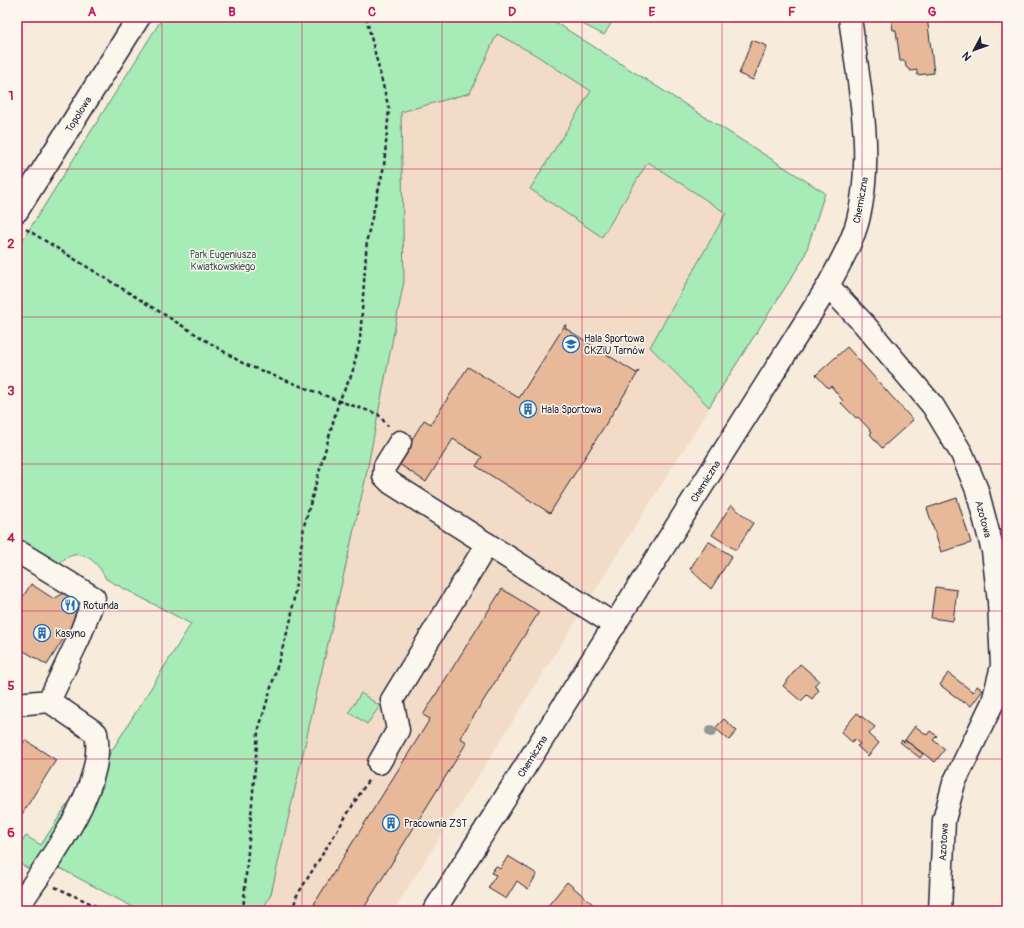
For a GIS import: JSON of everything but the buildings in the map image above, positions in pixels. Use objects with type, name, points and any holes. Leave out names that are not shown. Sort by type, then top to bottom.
[{"type":"street","name":"Topolowa","points":[[20,219],[139,17]]},
{"type":"street","name":"Chemiczna","points":[[434,911],[828,286],[845,254],[858,220],[865,180],[866,141],[850,17]]},
{"type":"street","name":"Azotowa","points":[[828,286],[864,324],[933,406],[962,454],[976,490],[993,551],[999,602],[1002,666],[993,702],[954,783],[944,820],[940,911]]},
{"type":"street","points":[[400,442],[385,466],[384,476],[391,483],[615,625]]},
{"type":"street","points":[[379,763],[398,730],[392,700],[487,544]]},
{"type":"street","points":[[17,551],[94,598],[79,638],[49,701]]},
{"type":"street","points":[[17,704],[49,701],[96,733],[98,746],[97,760],[81,809],[17,910],[21,911]]},
{"type":"path","points":[[243,911],[258,732],[291,620],[304,526],[339,401],[352,374],[360,340],[367,239],[384,166],[389,109],[366,17]]},
{"type":"path","points":[[20,219],[244,364],[339,401],[378,414]]},
{"type":"path","points":[[293,911],[296,897],[379,763]]},
{"type":"path","points":[[37,878],[107,911]]},
{"type":"shaded area","name":"Hala Sportowa CKZiU Tarnów","points":[[547,17],[804,258],[394,910],[262,911],[271,894],[400,44]]},
{"type":"green space","name":"Park Eugeniusza Kwiatkowskiego","points":[[163,17],[547,17],[825,193],[804,258],[709,407],[650,347],[726,213],[648,162],[602,237],[530,189],[591,91],[534,54],[497,34],[470,93],[401,112],[404,281],[365,481],[271,894],[262,911],[140,911],[54,865],[103,787],[104,763],[191,624],[106,579],[96,564],[84,556],[70,556],[56,567],[17,544],[17,249]]},
{"type":"green space","points":[[569,17],[615,17],[604,35]]},
{"type":"green space","points":[[361,693],[380,706],[367,724],[349,712]]},
{"type":"green space","points":[[71,804],[34,872],[17,862],[17,843],[20,844],[26,836],[41,845],[66,806]]},
{"type":"place","name":"Hala Sportowa CKZiU Tarnów","points":[[571,344]]},
{"type":"place","name":"Hala Sportowa","points":[[528,409]]},
{"type":"place","name":"Rotunda","points":[[70,605]]},
{"type":"place","name":"Kasyno","points":[[42,633]]},
{"type":"place","name":"Pracownia ZST","points":[[391,823]]}]
